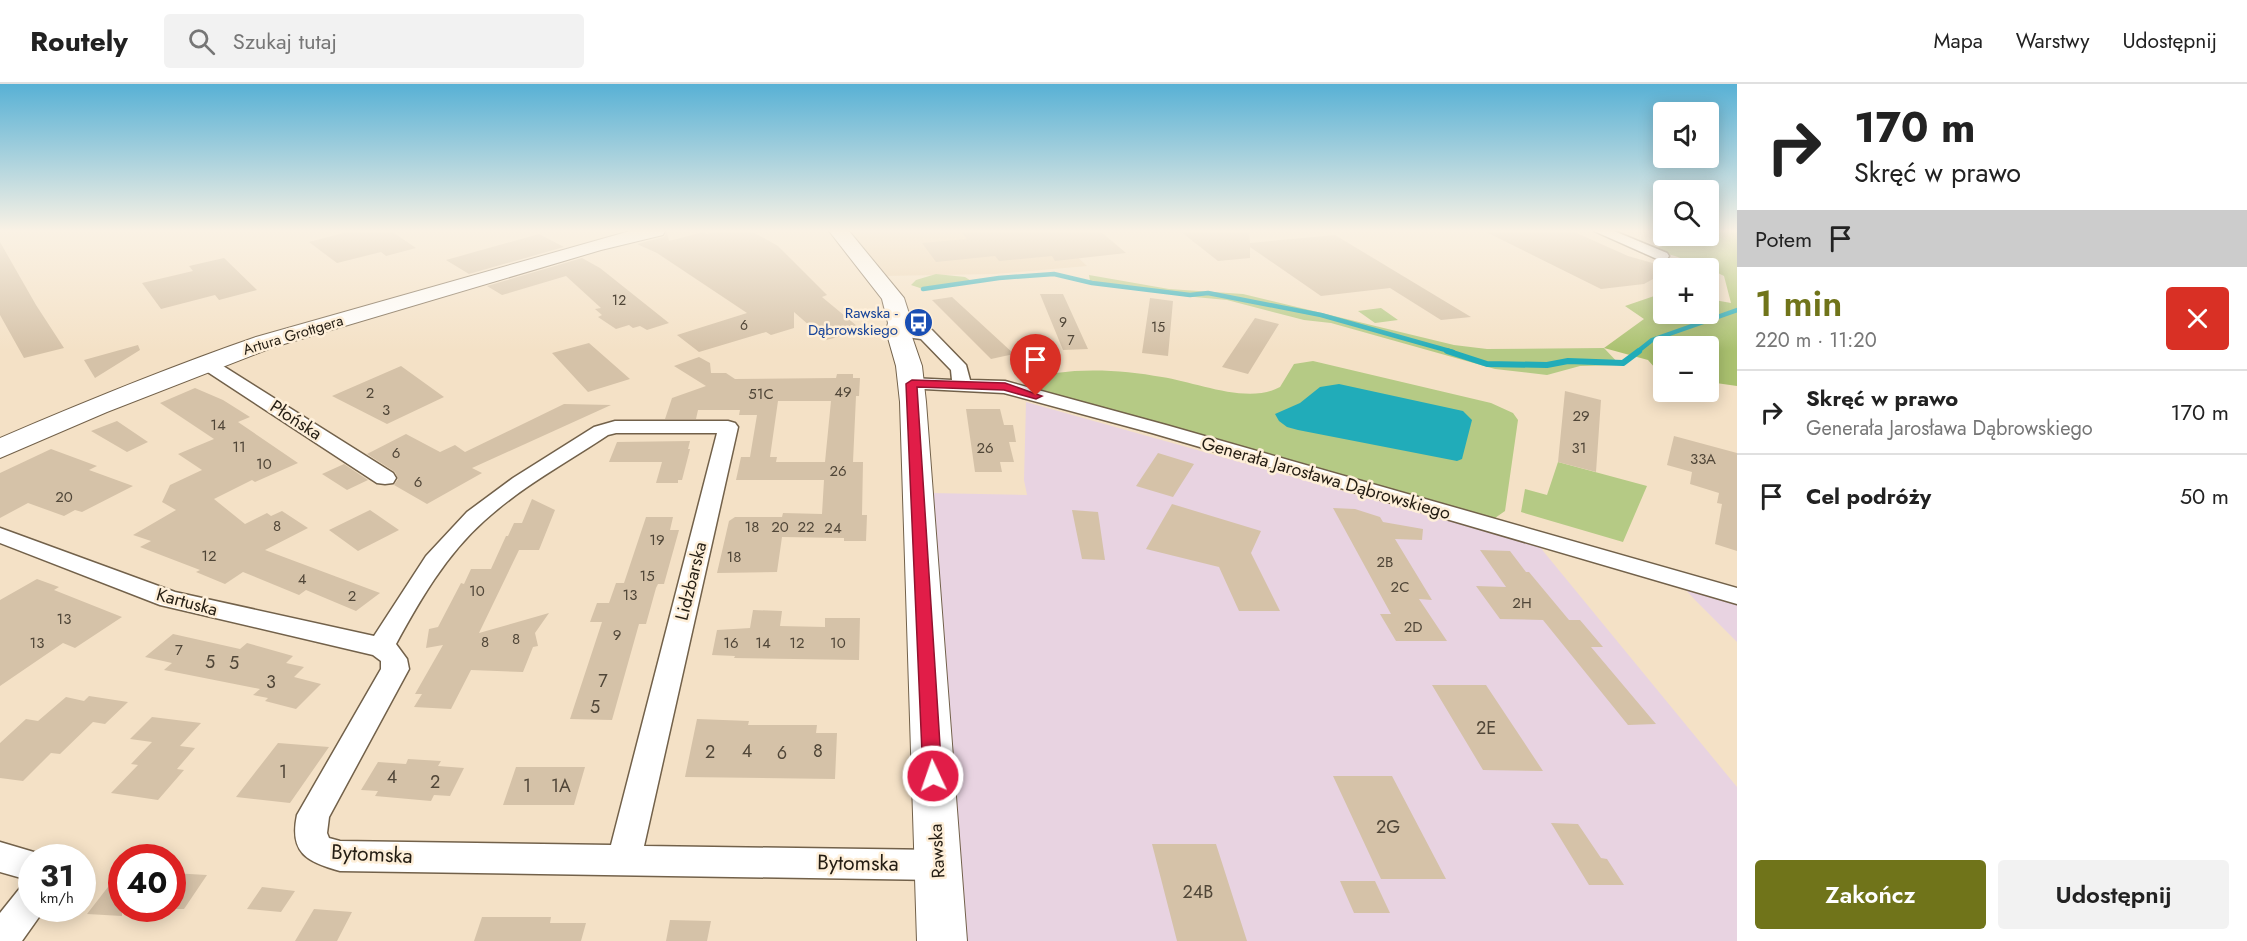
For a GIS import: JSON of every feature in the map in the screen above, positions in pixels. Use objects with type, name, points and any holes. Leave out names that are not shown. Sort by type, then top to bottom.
[{"type":"street","name":"Artura Grottgera","points":[[0,449],[98,406],[206,363],[288,335],[508,271]]},
{"type":"street","name":"Rawska","points":[[857,271],[869,285],[886,316],[898,331],[912,384],[942,941]]},
{"type":"street","name":"Rawska","points":[[872,271],[890,292],[897,307],[900,323],[898,331]]},
{"type":"street","points":[[898,331],[926,334],[960,369],[961,384]]},
{"type":"street","name":"Płońska","points":[[206,363],[385,478]]},
{"type":"street","name":"Generała Jarosława Dąbrowskiego","points":[[912,384],[1005,387],[1159,429],[1737,596]]},
{"type":"street","name":"Lidzbarska","points":[[381,647],[408,600],[443,553],[470,522],[510,491],[601,431],[615,427],[728,427],[624,859]]},
{"type":"street","name":"Kartuska","points":[[0,535],[169,599],[381,647]]},
{"type":"street","name":"Bytomska","points":[[381,647],[396,661],[395,669],[314,815],[310,829],[312,842],[321,852],[340,856],[938,865]]},
{"type":"street","points":[[0,857],[18,862]]},
{"type":"street","points":[[0,941],[18,917]]},
{"type":"shaded area","points":[[879,271],[1030,271],[995,274],[883,276]]},
{"type":"shaded area","points":[[1026,402],[1539,546],[1737,787],[1737,941],[964,941],[930,493],[1027,495],[1024,480]]},
{"type":"shaded area","points":[[1684,588],[1737,603],[1737,642],[1695,600]]},
{"type":"green space","points":[[1719,271],[1737,271],[1737,386],[1719,383],[1719,336],[1653,336],[1653,366],[1648,360],[1604,348],[1644,319],[1625,306],[1653,296],[1653,324],[1719,324],[1719,301],[1731,303],[1724,276]]},
{"type":"green space","points":[[936,274],[965,277],[973,282],[923,289],[911,285],[916,280]]},
{"type":"green space","points":[[1089,275],[1169,289],[1243,294],[1454,345],[1487,349],[1604,348],[1620,365],[1580,366],[1547,375],[1495,369],[1331,323],[1304,320],[1227,300],[1184,296],[1090,281]]},
{"type":"green space","points":[[1381,308],[1398,320],[1375,323],[1358,311]]},
{"type":"green space","points":[[1313,361],[1491,403],[1513,413],[1518,420],[1505,511],[1495,518],[1485,518],[1038,390],[1026,382],[1032,377],[1044,374],[1109,371],[1149,375],[1222,391],[1253,394],[1280,387],[1294,364]]},
{"type":"green space","points":[[1558,462],[1647,486],[1623,542],[1521,512],[1525,489],[1547,495]]},
{"type":"water","points":[[1339,384],[1463,411],[1472,420],[1462,459],[1457,461],[1298,430],[1287,427],[1279,421],[1275,414],[1300,403],[1320,387]]},
{"type":"building","points":[[0,271],[17,271],[64,348],[24,358],[0,315]]},
{"type":"building","points":[[193,271],[237,271],[257,290],[219,300],[215,295],[161,309],[142,283]]},
{"type":"building","points":[[464,271],[480,271],[469,274]]},
{"type":"building","points":[[538,271],[604,271],[669,323],[647,330],[640,326],[633,328],[629,325],[616,329],[598,317],[602,315],[595,309],[601,308],[566,276],[502,295],[487,286]]},
{"type":"building","points":[[684,271],[803,271],[827,295],[822,297],[863,331],[826,340],[794,312],[794,328],[771,335],[766,332],[699,352],[677,335],[747,313]]},
{"type":"building","points":[[1285,271],[1395,271],[1471,317],[1441,320],[1390,288],[1321,296]]},
{"type":"building","points":[[1565,271],[1653,271],[1653,279],[1644,284],[1601,289]]},
{"type":"building","points":[[1040,294],[1063,294],[1088,349],[1063,350]]},
{"type":"building","points":[[952,297],[1014,354],[991,359],[932,300]]},
{"type":"building","points":[[1150,298],[1173,301],[1168,356],[1142,353]]},
{"type":"building","points":[[1255,318],[1279,324],[1248,374],[1222,367]]},
{"type":"building","points":[[589,343],[630,379],[588,392],[552,353]]},
{"type":"building","points":[[138,345],[140,350],[95,378],[84,360]]},
{"type":"building","points":[[699,357],[710,363],[711,373],[726,373],[735,379],[836,378],[837,374],[853,374],[853,378],[860,378],[859,396],[856,396],[853,462],[863,462],[862,515],[867,515],[866,541],[844,541],[844,538],[782,537],[777,572],[717,573],[729,521],[735,517],[782,517],[783,513],[822,514],[824,480],[736,480],[741,457],[750,457],[757,415],[739,415],[740,410],[698,410],[696,419],[665,419],[672,398],[706,386],[674,366]],"holes":[[[778,401],[831,401],[825,462],[776,462],[777,457],[770,457]]]},
{"type":"building","points":[[401,366],[444,397],[387,424],[332,396]]},
{"type":"building","points":[[195,388],[223,400],[250,417],[238,422],[298,463],[255,482],[252,480],[214,499],[245,524],[267,513],[271,516],[282,511],[308,528],[265,550],[380,593],[356,611],[306,590],[299,595],[243,572],[225,584],[196,572],[200,570],[140,547],[151,541],[133,535],[176,510],[162,502],[170,485],[202,470],[178,454],[214,439],[160,403]]},
{"type":"building","points":[[1565,391],[1601,400],[1596,472],[1558,462]]},
{"type":"building","points":[[564,404],[611,405],[472,468],[482,473],[427,504],[394,485],[398,479],[395,472],[367,454],[406,434],[440,452],[455,445],[465,452]]},
{"type":"building","points":[[966,409],[1000,409],[1004,425],[1013,425],[1016,442],[1009,442],[1014,462],[1000,462],[1002,472],[975,472]]},
{"type":"building","points":[[117,421],[148,442],[127,452],[91,431]]},
{"type":"building","points":[[1674,436],[1737,453],[1737,551],[1715,544],[1722,504],[1717,503],[1719,493],[1690,484],[1692,472],[1667,465]]},
{"type":"building","points":[[690,441],[682,480],[678,480],[678,483],[656,483],[662,462],[609,462],[617,442]]},
{"type":"building","points":[[51,449],[97,466],[89,470],[133,486],[82,512],[75,510],[64,516],[28,503],[0,518],[0,473]]},
{"type":"building","points":[[1158,453],[1194,464],[1173,497],[1136,486]]},
{"type":"building","points":[[344,464],[368,480],[347,490],[322,474]]},
{"type":"building","points":[[532,499],[555,510],[539,550],[519,550],[479,633],[549,613],[535,633],[538,646],[533,647],[523,672],[471,670],[451,709],[414,707],[422,694],[415,694],[443,645],[426,648],[429,629],[438,627],[471,569],[491,569],[506,536],[514,523],[522,523]]},
{"type":"building","points":[[1172,504],[1261,531],[1251,553],[1280,611],[1239,611],[1219,567],[1146,549]]},
{"type":"building","points":[[1333,508],[1355,509],[1380,517],[1383,522],[1423,529],[1422,540],[1395,539],[1432,600],[1419,599],[1447,641],[1396,641],[1380,614],[1391,614]]},
{"type":"building","points":[[370,510],[399,530],[358,551],[329,530]]},
{"type":"building","points":[[1072,510],[1098,512],[1105,560],[1082,559]]},
{"type":"building","points":[[646,517],[673,517],[670,530],[679,530],[664,584],[658,584],[656,588],[646,624],[639,624],[612,720],[570,719],[602,622],[590,622],[597,603],[609,603],[616,583],[624,583]]},
{"type":"building","points":[[1480,550],[1510,551],[1569,620],[1580,620],[1603,647],[1591,647],[1656,724],[1628,725],[1543,620],[1500,619],[1476,586],[1506,587]]},
{"type":"building","points":[[37,579],[59,587],[54,590],[122,617],[75,648],[63,643],[0,686],[0,600]]},
{"type":"building","points":[[753,610],[782,611],[780,626],[825,627],[825,618],[860,618],[859,660],[734,658],[735,656],[712,655],[717,630],[750,628]]},
{"type":"building","points":[[173,634],[240,649],[247,643],[293,656],[286,663],[304,667],[294,677],[321,684],[296,709],[265,701],[268,698],[253,695],[260,689],[164,670],[172,663],[145,657]]},
{"type":"building","points":[[1432,685],[1486,685],[1543,771],[1483,770]]},
{"type":"building","points":[[89,696],[128,702],[105,724],[93,722],[60,754],[51,753],[23,781],[0,778],[0,743],[26,719],[38,721],[66,697],[84,701]]},
{"type":"building","points":[[152,717],[201,723],[180,746],[195,748],[177,769],[184,770],[158,800],[111,793],[138,765],[131,764],[152,742],[130,739]]},
{"type":"building","points":[[697,719],[749,721],[748,725],[817,725],[816,733],[837,733],[835,779],[685,777]]},
{"type":"building","points":[[278,743],[329,747],[290,803],[236,797]]},
{"type":"building","points":[[408,759],[441,761],[438,766],[464,768],[450,796],[434,795],[431,801],[375,796],[378,791],[361,790],[378,762],[406,764]]},
{"type":"building","points":[[516,767],[585,767],[574,805],[503,805]]},
{"type":"building","points":[[1333,776],[1392,776],[1446,879],[1381,879]]},
{"type":"building","points":[[1551,823],[1578,824],[1601,858],[1607,859],[1624,885],[1589,885]]},
{"type":"building","points":[[1152,844],[1216,844],[1247,941],[1177,941]]},
{"type":"building","points":[[186,874],[207,875],[186,906]]},
{"type":"building","points":[[1340,881],[1375,881],[1390,913],[1354,913]]},
{"type":"building","points":[[108,887],[108,915],[96,915],[96,902]]},
{"type":"building","points":[[262,887],[295,891],[281,912],[247,909]]},
{"type":"building","points":[[314,909],[352,912],[337,941],[295,941]]},
{"type":"building","points":[[482,917],[551,917],[550,923],[586,923],[581,941],[474,941]]},
{"type":"building","points":[[670,920],[711,921],[707,941],[666,941]]},
{"type":"waterway","points":[[923,289],[999,278],[1054,274],[1092,283],[1190,295],[1208,293],[1321,315],[1453,352]]},
{"type":"waterway","points":[[1637,352],[1652,340],[1737,310]]},
{"type":"waterway","points":[[1447,351],[1487,364],[1547,365],[1568,361],[1623,363],[1639,351]]},
{"type":"place","name":"Rawska - Dąbrowskiego","points":[[919,322]]},
{"type":"route","points":[[933,776],[912,384],[1005,387],[1036,396]]}]
